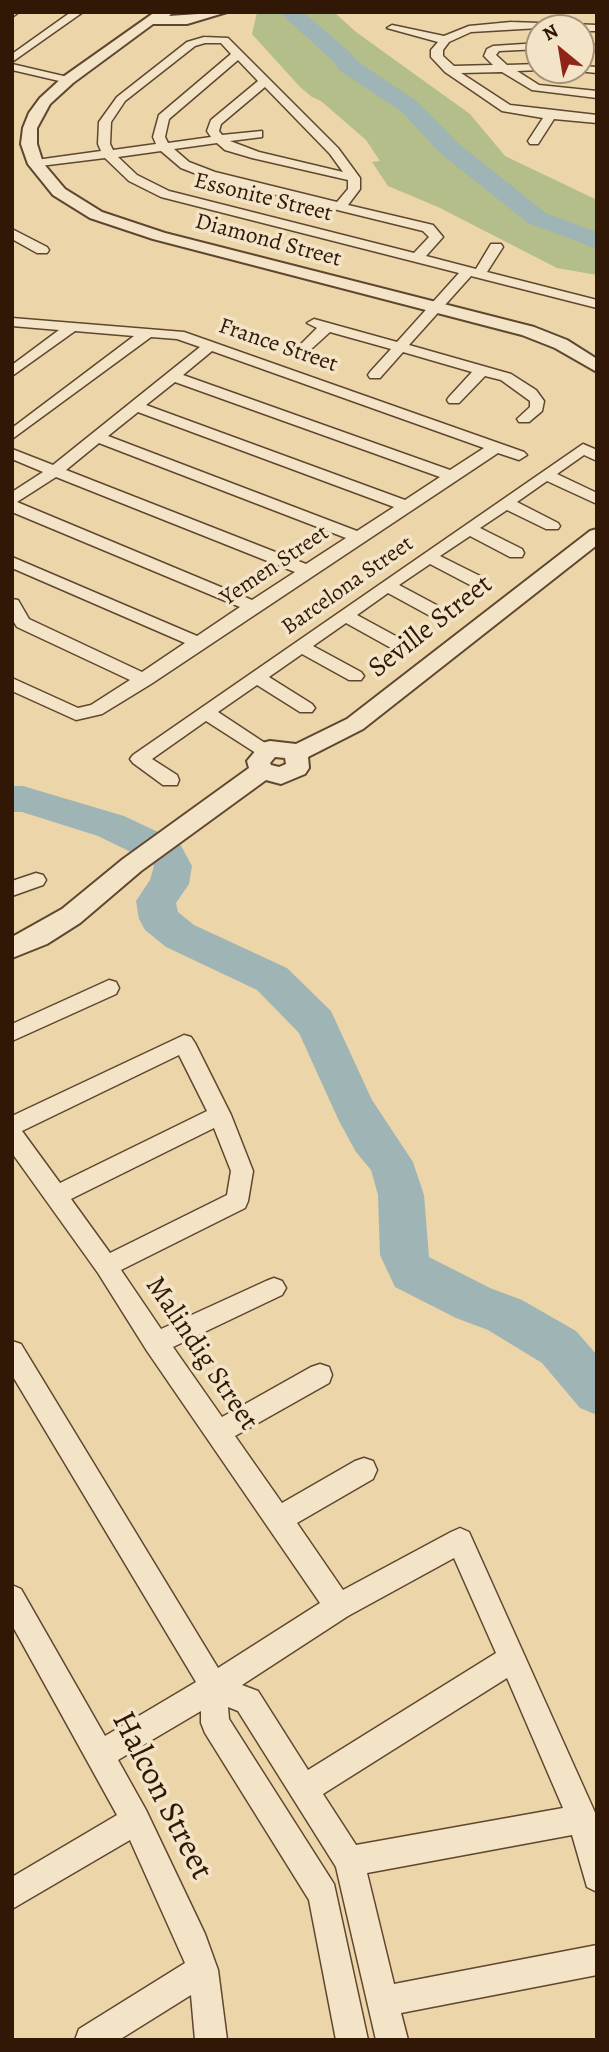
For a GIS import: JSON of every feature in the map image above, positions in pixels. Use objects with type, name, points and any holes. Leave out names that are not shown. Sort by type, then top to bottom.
[{"type":"street","points":[[12,60],[78,12]]},
{"type":"street","points":[[12,67],[68,80],[150,20],[166,12]]},
{"type":"street","points":[[150,20],[187,20],[220,12]]},
{"type":"street","points":[[597,28],[490,22],[462,31],[445,40],[437,50],[437,57],[449,70],[506,108],[550,116],[597,119]]},
{"type":"street","points":[[392,27],[445,40]]},
{"type":"street","points":[[109,155],[104,144],[105,122],[121,99],[191,44],[204,40],[224,40],[334,151],[354,178],[354,189],[340,206]]},
{"type":"street","points":[[525,47],[496,48],[491,51],[490,56],[536,88],[597,94]]},
{"type":"street","points":[[238,54],[163,118],[159,137],[164,147],[179,161],[198,171],[428,228],[436,237],[417,258]]},
{"type":"street","points":[[449,70],[525,67]]},
{"type":"street","name":"Diamond Street","points":[[68,80],[45,101],[30,128],[29,144],[36,164],[59,192],[96,215],[159,236],[528,331],[561,344],[597,367]]},
{"type":"street","points":[[264,82],[215,123],[213,131],[219,139],[229,146],[256,155],[354,178]]},
{"type":"street","points":[[534,141],[550,116]]},
{"type":"street","points":[[36,164],[258,134]]},
{"type":"street","name":"Essonite Street","points":[[109,155],[133,178],[165,194],[597,304]]},
{"type":"street","points":[[12,233],[42,250]]},
{"type":"street","points":[[375,375],[434,308],[474,272],[496,247]]},
{"type":"street","name":"France Street","points":[[12,322],[179,335],[519,455]]},
{"type":"street","points":[[303,349],[321,325],[506,377],[531,393],[537,401],[537,408],[524,419]]},
{"type":"street","points":[[12,372],[72,327]]},
{"type":"street","points":[[12,435],[147,334]]},
{"type":"street","points":[[12,499],[56,470],[210,346]]},
{"type":"street","points":[[12,357],[31,359]]},
{"type":"street","points":[[454,400],[482,370]]},
{"type":"street","points":[[173,376],[451,476]]},
{"type":"street","points":[[136,406],[406,506]]},
{"type":"street","points":[[97,437],[359,538]]},
{"type":"street","name":"Yemen Street","points":[[12,684],[76,714],[96,710],[496,447]]},
{"type":"street","name":"Barcelona Street","points":[[170,780],[139,759],[546,475],[590,453]]},
{"type":"street","points":[[12,454],[308,571]]},
{"type":"street","points":[[546,475],[597,499]]},
{"type":"street","points":[[506,503],[552,526]]},
{"type":"street","points":[[12,506],[254,607]]},
{"type":"street","points":[[469,529],[516,553]]},
{"type":"street","name":"Seville Street","points":[[264,761],[274,776],[293,772],[299,763],[296,754],[355,723],[597,535]]},
{"type":"street","points":[[429,557],[478,582]]},
{"type":"street","points":[[12,562],[200,643]]},
{"type":"street","points":[[387,586],[438,613]]},
{"type":"street","points":[[12,604],[23,623],[145,680]]},
{"type":"street","points":[[345,615],[397,644]]},
{"type":"street","points":[[301,646],[355,676]]},
{"type":"street","points":[[256,677],[306,708]]},
{"type":"street","points":[[12,948],[53,928],[179,831],[264,761],[205,712]]},
{"type":"street","points":[[12,889],[36,880]]},
{"type":"street","points":[[12,1033],[109,988]]},
{"type":"street","points":[[12,1126],[184,1043],[220,1115],[242,1171],[237,1201],[106,1266]]},
{"type":"street","points":[[54,1197],[220,1115]]},
{"type":"street","name":"Malindig Street","points":[[12,1135],[106,1266],[156,1343],[339,1607]]},
{"type":"street","points":[[156,1343],[274,1288]]},
{"type":"street","points":[[12,1352],[214,1687],[215,1723],[323,1895],[352,2040]]},
{"type":"street","points":[[218,1432],[320,1375]]},
{"type":"street","points":[[278,1520],[364,1470]]},
{"type":"street","points":[[100,1755],[214,1687],[339,1607],[460,1541],[583,1819],[597,1877]]},
{"type":"street","name":"Halcon Street","points":[[12,1598],[136,1820],[190,1934],[203,1970],[211,2040]]},
{"type":"street","points":[[304,1789],[512,1659]]},
{"type":"street","points":[[214,1687],[248,1701],[349,1861],[392,2040]]},
{"type":"street","points":[[349,1861],[583,1819]]},
{"type":"street","points":[[12,1894],[136,1820]]},
{"type":"street","points":[[384,2001],[597,1960]]},
{"type":"street","points":[[90,2040],[203,1970]]},
{"type":"green space","points":[[257,12],[334,12],[356,32],[470,114],[505,156],[597,200],[597,275],[557,268],[438,207],[388,186],[372,162],[380,161],[366,140],[321,101],[300,87],[252,34]]},
{"type":"waterway","points":[[290,12],[343,58],[348,66],[410,107],[450,149],[537,218],[597,241]]},
{"type":"waterway","points":[[12,799],[23,799],[111,826],[165,852],[173,866],[169,884],[156,901],[159,919],[180,936],[272,979],[316,1023],[354,1108],[372,1139],[391,1162],[401,1195],[403,1255],[412,1272],[473,1303],[505,1315],[559,1347],[597,1392]]}]
